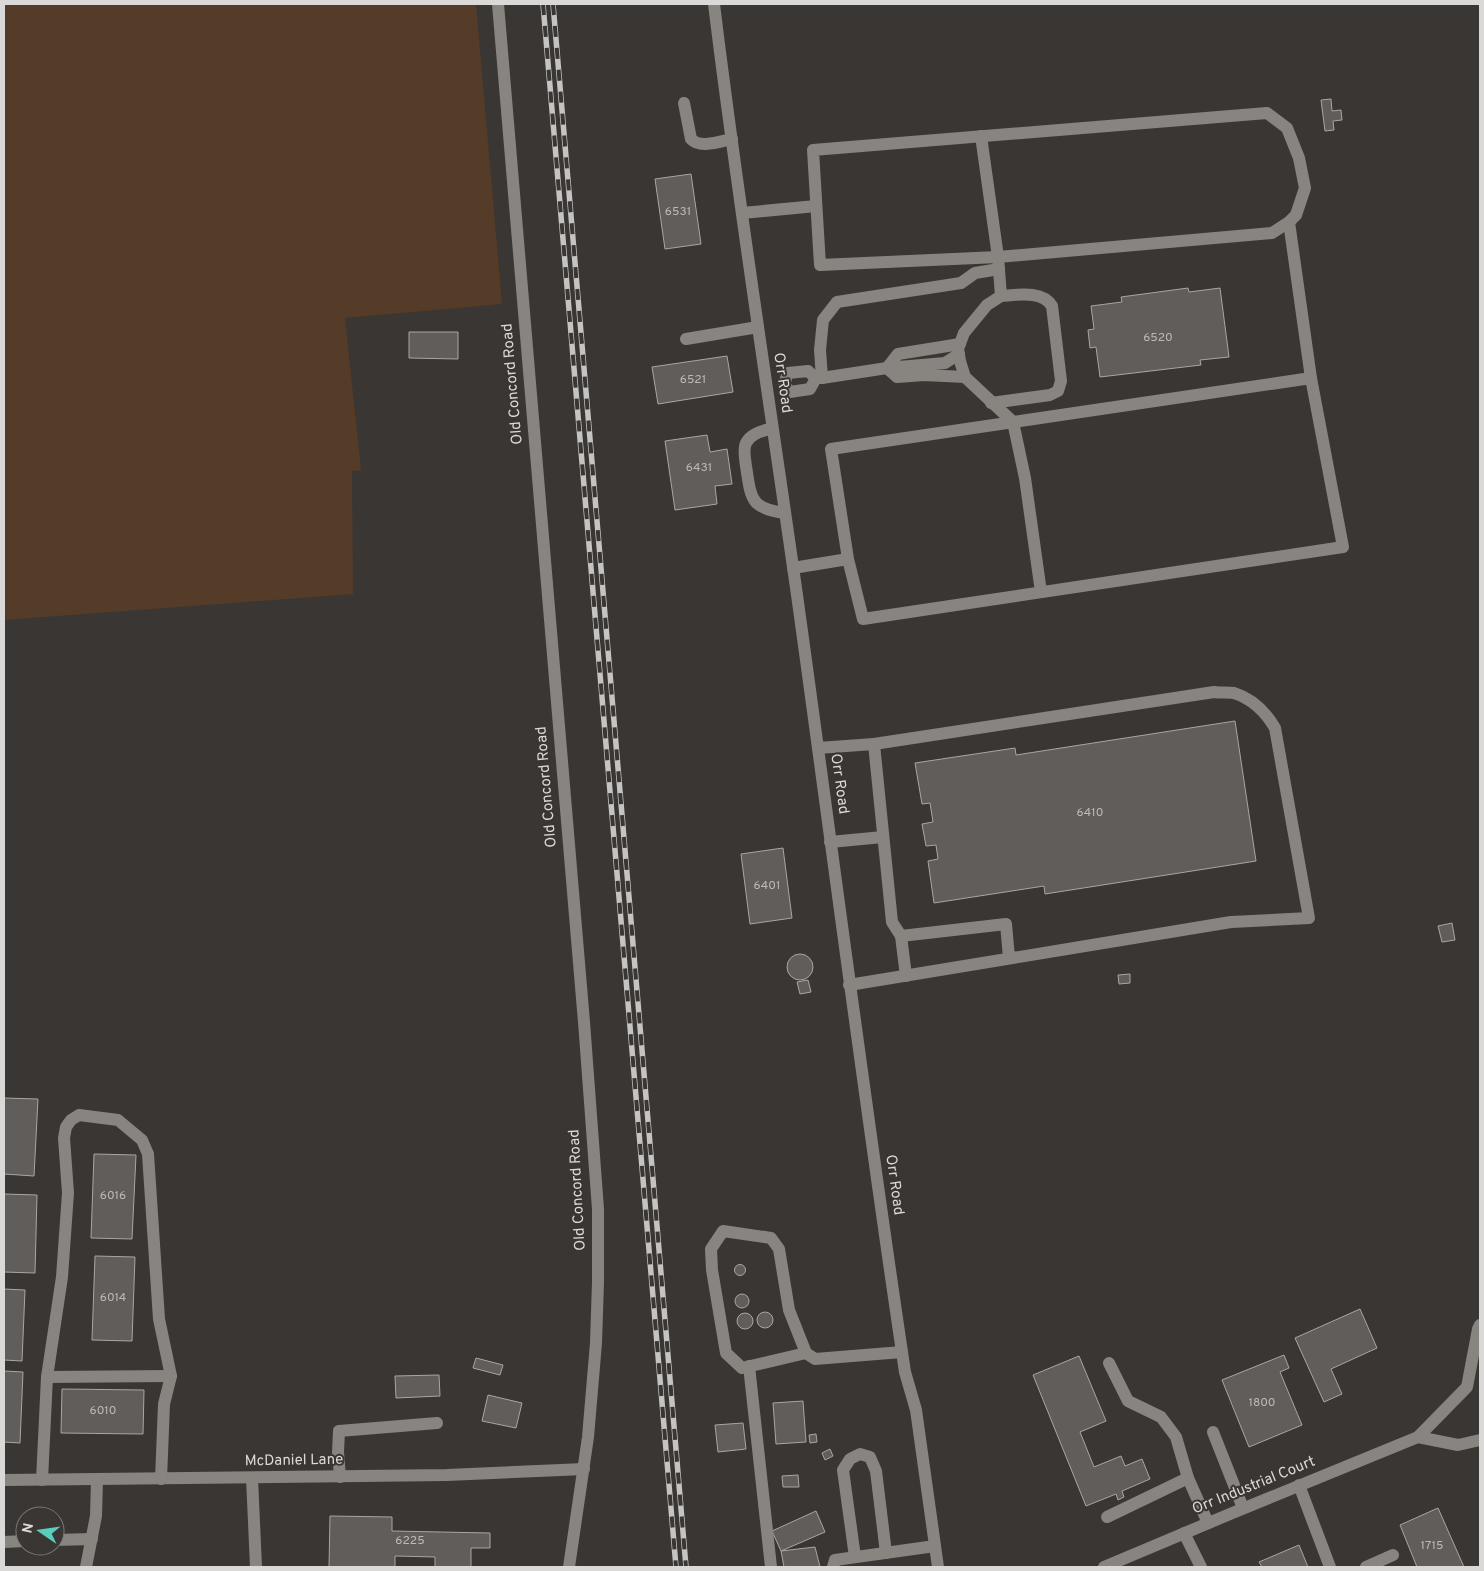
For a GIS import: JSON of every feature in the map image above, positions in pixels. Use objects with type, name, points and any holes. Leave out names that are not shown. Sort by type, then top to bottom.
[{"type":"street","name":"Old Concord Road","points":[[498,4],[584,1022],[598,1209],[596,1343],[588,1437],[569,1567]]},
{"type":"street","name":"Orr Road","points":[[714,4],[902,1352],[905,1372],[916,1410],[938,1567]]},
{"type":"street","points":[[684,103],[691,139],[694,143],[700,144],[732,139]]},
{"type":"street","points":[[1267,113],[1287,128],[1299,158],[1305,188],[1296,215],[1290,222],[1272,233],[999,263],[820,264],[813,150],[981,136],[1267,113]]},
{"type":"street","points":[[981,136],[999,263],[1001,296]]},
{"type":"street","points":[[742,213],[816,206]]},
{"type":"street","points":[[1290,222],[1311,378],[1343,547],[863,619],[848,560],[831,449],[1311,378]]},
{"type":"street","points":[[784,384],[790,392],[810,389],[819,378],[823,320],[837,302],[961,283],[975,273],[999,263]]},
{"type":"street","points":[[992,403],[1050,395],[1058,391],[1061,382],[1052,306],[1048,300],[1037,295],[1001,296],[987,305],[964,332],[959,349],[965,377],[992,403],[1013,422],[1025,478],[1041,592]]},
{"type":"street","points":[[686,339],[758,327]]},
{"type":"street","points":[[784,384],[788,373],[808,371],[819,378],[888,368],[945,363],[959,349]]},
{"type":"street","points":[[888,368],[897,377],[924,375],[965,377]]},
{"type":"street","points":[[766,386],[784,384]]},
{"type":"street","points":[[772,428],[753,434],[745,444],[744,456],[750,493],[757,504],[767,511],[785,513]]},
{"type":"street","points":[[793,568],[848,560]]},
{"type":"street","points":[[818,748],[874,744],[1214,692],[1233,693],[1253,703],[1266,713],[1275,728],[1309,918],[1231,922],[850,985]]},
{"type":"street","points":[[874,744],[892,922],[901,936],[906,976]]},
{"type":"street","points":[[830,842],[883,836]]},
{"type":"street","points":[[901,936],[1006,924],[1009,958]]},
{"type":"street","points":[[42,1480],[47,1377],[62,1276],[68,1193],[64,1138],[66,1127],[79,1115],[118,1120],[142,1140],[148,1154],[158,1319],[171,1376],[164,1404],[161,1479]]},
{"type":"street","points":[[806,1353],[742,1368],[726,1353],[712,1270],[711,1249],[722,1232],[771,1238],[779,1249],[789,1310],[806,1353],[815,1359],[902,1352]]},
{"type":"street","points":[[1418,1437],[1467,1388],[1480,1325]]},
{"type":"street","points":[[1109,1362],[1128,1401],[1160,1418],[1176,1437],[1188,1478],[1208,1523]]},
{"type":"street","points":[[749,1366],[771,1567]]},
{"type":"street","points":[[47,1377],[171,1376]]},
{"type":"street","points":[[340,1477],[339,1431],[437,1422]]},
{"type":"street","points":[[1213,1432],[1243,1508]]},
{"type":"street","points":[[1418,1437],[1458,1445],[1480,1440]]},
{"type":"street","name":"Orr Industrial Court","points":[[1104,1567],[1418,1437]]},
{"type":"street","points":[[855,1557],[843,1470],[850,1459],[860,1454],[870,1457],[876,1471],[886,1553]]},
{"type":"street","name":"McDaniel Lane","points":[[4,1480],[447,1475],[584,1469]]},
{"type":"street","points":[[86,1567],[96,1516],[97,1478]]},
{"type":"street","points":[[252,1478],[256,1567]]},
{"type":"street","points":[[1107,1517],[1188,1478]]},
{"type":"street","points":[[1299,1485],[1330,1567]]},
{"type":"street","points":[[1184,1533],[1201,1567]]},
{"type":"street","points":[[65,1540],[92,1539]]},
{"type":"street","points":[[833,1567],[835,1560],[935,1546]]},
{"type":"street","points":[[1366,1567],[1393,1555]]},
{"type":"shaded area","points":[[4,4],[476,4],[502,304],[345,318],[361,470],[352,471],[353,594],[4,620]]},
{"type":"building","points":[[1331,99],[1332,111],[1341,110],[1342,120],[1333,121],[1334,130],[1325,131],[1321,100]]},
{"type":"building","points":[[691,174],[701,244],[665,249],[655,179]]},
{"type":"building","points":[[1188,288],[1189,292],[1220,288],[1229,357],[1200,360],[1201,365],[1100,377],[1096,347],[1090,348],[1088,330],[1094,329],[1091,306],[1122,302],[1121,297]]},
{"type":"building","points":[[409,332],[458,332],[458,359],[409,358]]},
{"type":"building","points":[[727,356],[733,392],[658,404],[652,367]]},
{"type":"building","points":[[707,435],[710,452],[727,449],[732,484],[715,486],[717,504],[675,510],[665,441]]},
{"type":"building","points":[[1235,721],[1256,861],[1045,894],[1044,886],[934,903],[928,861],[938,859],[936,845],[926,846],[922,824],[933,822],[930,803],[922,804],[915,763],[1015,748],[1016,755]]},
{"type":"building","points":[[783,848],[792,918],[750,924],[741,854]]},
{"type":"building","points":[[1452,923],[1455,940],[1442,942],[1438,926]]},
{"type":"building","points":[[800,954],[809,958],[813,967],[809,976],[800,980],[791,976],[787,967],[791,958]]},
{"type":"building","points":[[1130,974],[1130,983],[1119,984],[1118,975]]},
{"type":"building","points":[[808,980],[811,992],[800,994],[797,982]]},
{"type":"building","points":[[4,1098],[38,1099],[34,1176],[4,1174]]},
{"type":"building","points":[[94,1154],[136,1155],[132,1239],[91,1238]]},
{"type":"building","points":[[4,1194],[37,1195],[35,1273],[4,1272]]},
{"type":"building","points":[[95,1256],[135,1257],[132,1341],[92,1340]]},
{"type":"building","points":[[738,1265],[742,1265],[745,1270],[744,1274],[738,1275],[735,1272],[735,1268]]},
{"type":"building","points":[[4,1289],[25,1290],[22,1361],[4,1360]]},
{"type":"building","points":[[739,1294],[745,1294],[749,1301],[745,1308],[739,1308],[735,1304],[735,1298]]},
{"type":"building","points":[[1360,1309],[1377,1348],[1331,1369],[1342,1394],[1324,1402],[1295,1338]]},
{"type":"building","points":[[762,1312],[768,1312],[773,1317],[771,1326],[762,1328],[757,1323],[757,1317]]},
{"type":"building","points":[[745,1313],[751,1315],[753,1321],[751,1327],[745,1329],[739,1327],[737,1321],[739,1315]]},
{"type":"building","points":[[1284,1355],[1289,1368],[1280,1372],[1302,1425],[1249,1447],[1222,1380]]},
{"type":"building","points":[[1079,1356],[1106,1421],[1080,1432],[1094,1467],[1121,1456],[1125,1466],[1142,1459],[1150,1479],[1122,1491],[1124,1497],[1118,1500],[1116,1494],[1086,1506],[1033,1375]]},
{"type":"building","points":[[476,1358],[503,1365],[500,1375],[473,1368]]},
{"type":"building","points":[[4,1371],[23,1372],[20,1443],[4,1442]]},
{"type":"building","points":[[439,1375],[440,1396],[396,1398],[395,1376]]},
{"type":"building","points":[[62,1389],[144,1390],[143,1434],[61,1433]]},
{"type":"building","points":[[488,1395],[522,1403],[516,1428],[482,1421]]},
{"type":"building","points":[[803,1401],[806,1442],[776,1444],[773,1403]]},
{"type":"building","points":[[743,1423],[746,1449],[718,1452],[715,1425]]},
{"type":"building","points":[[816,1434],[817,1442],[810,1443],[809,1435]]},
{"type":"building","points":[[830,1449],[833,1456],[825,1460],[822,1453]]},
{"type":"building","points":[[798,1475],[799,1487],[783,1487],[782,1476]]},
{"type":"building","points":[[1438,1508],[1464,1567],[1417,1567],[1400,1525]]},
{"type":"building","points":[[816,1511],[825,1532],[781,1551],[772,1531]]},
{"type":"building","points":[[330,1516],[392,1517],[392,1531],[490,1533],[490,1548],[471,1548],[471,1567],[435,1567],[435,1557],[395,1556],[395,1567],[329,1567]]},
{"type":"building","points":[[1299,1545],[1308,1567],[1262,1567],[1259,1562]]},
{"type":"building","points":[[815,1547],[820,1567],[784,1567],[781,1551]]},
{"type":"railway","points":[[543,4],[676,1567]]},
{"type":"railway","points":[[553,4],[686,1567]]}]
